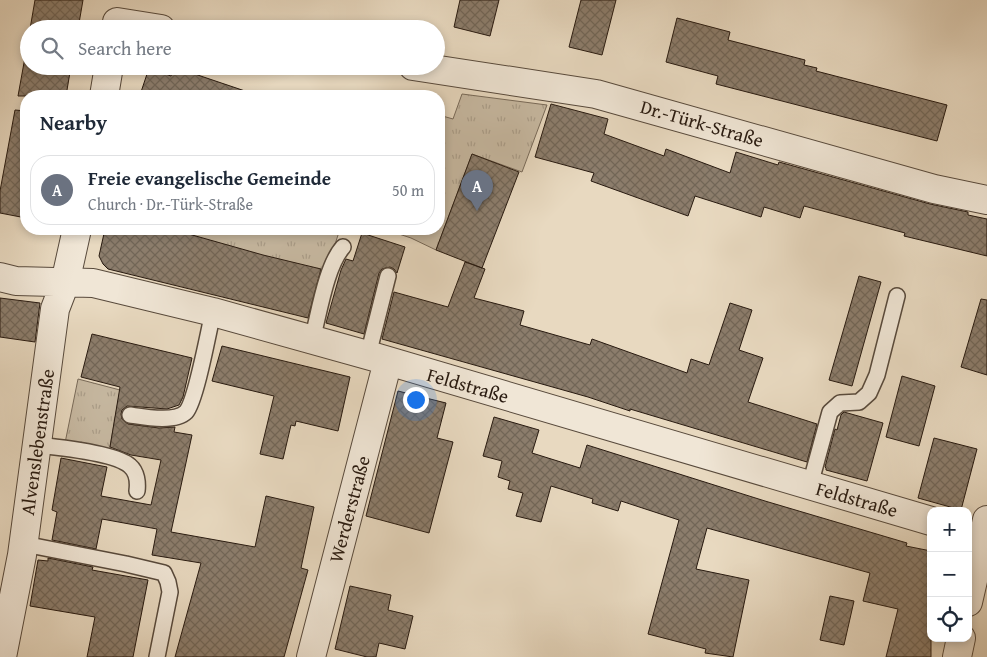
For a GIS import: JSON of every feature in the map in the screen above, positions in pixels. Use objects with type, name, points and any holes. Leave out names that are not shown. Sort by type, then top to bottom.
[{"type":"street","name":"Dr.-Türk-Straße","points":[[445,71],[596,94],[934,188],[987,200]]},
{"type":"street","points":[[105,90],[108,75]]},
{"type":"street","name":"Alvenslebenstraße","points":[[2,657],[15,551],[37,445],[55,309],[65,283],[76,235]]},
{"type":"street","name":"Feldstraße","points":[[0,278],[16,281],[93,283],[212,312],[378,358],[927,520]]},
{"type":"street","name":"Werderstraße","points":[[311,657],[378,358]]},
{"type":"street","points":[[969,597],[981,532]]},
{"type":"street","points":[[957,657],[960,642]]},
{"type":"lane","points":[[312,340],[328,277],[336,255],[343,247]]},
{"type":"lane","points":[[378,358],[388,276]]},
{"type":"lane","points":[[810,485],[830,412],[840,403],[859,402],[869,393],[872,387],[877,375],[896,296]]},
{"type":"lane","points":[[130,415],[174,418],[186,412],[192,400],[212,312]]},
{"type":"lane","points":[[37,445],[60,447],[119,460],[129,465],[134,473],[138,482],[137,491]]},
{"type":"lane","points":[[15,551],[126,564],[164,573],[170,592],[157,657]]},
{"type":"green space","points":[[462,94],[547,105],[522,172],[472,154],[445,226],[445,117],[453,119]]},
{"type":"green space","points":[[193,235],[338,235],[324,278],[191,244]]},
{"type":"green space","points":[[402,235],[442,235],[436,250]]},
{"type":"green space","points":[[78,379],[120,390],[109,452],[65,443]]},
{"type":"building","points":[[35,0],[83,0],[80,20],[32,20]]},
{"type":"building","points":[[460,0],[499,0],[490,36],[454,27]]},
{"type":"building","points":[[581,0],[616,0],[602,55],[569,47]]},
{"type":"building","points":[[677,18],[730,32],[728,40],[805,60],[804,65],[817,68],[816,71],[947,105],[937,141],[716,84],[718,76],[666,62]]},
{"type":"building","points":[[22,75],[70,75],[67,90],[20,90],[20,96],[18,96]]},
{"type":"building","points":[[147,75],[198,75],[242,90],[142,90]]},
{"type":"building","points":[[551,104],[608,119],[604,134],[664,156],[666,149],[730,173],[736,152],[778,165],[779,162],[930,204],[968,212],[968,215],[987,219],[987,256],[904,236],[905,233],[804,206],[800,218],[764,207],[761,217],[695,196],[688,216],[591,181],[594,173],[535,157]]},
{"type":"building","points":[[15,110],[20,110],[20,217],[0,213],[0,191]]},
{"type":"building","points":[[472,154],[519,172],[482,268],[436,250],[442,235],[445,235],[445,226]]},
{"type":"building","points":[[104,235],[192,235],[321,269],[308,318],[108,269],[99,256]]},
{"type":"building","points":[[361,235],[368,235],[405,247],[397,273],[390,267],[382,269],[379,273],[364,334],[326,323],[341,270],[346,259],[353,261]]},
{"type":"building","points":[[465,262],[485,269],[474,298],[524,311],[520,325],[590,345],[592,339],[687,373],[691,359],[709,365],[730,303],[752,310],[739,350],[763,358],[748,402],[817,424],[807,462],[630,409],[630,411],[588,397],[382,339],[394,292],[448,307]]},
{"type":"building","points":[[859,276],[881,282],[852,386],[829,380]]},
{"type":"building","points":[[0,298],[40,303],[35,342],[0,337]]},
{"type":"building","points":[[981,299],[987,300],[987,375],[961,367]]},
{"type":"building","points":[[92,334],[192,358],[183,397],[179,405],[167,409],[127,406],[122,410],[121,414],[122,419],[128,424],[159,428],[175,427],[174,432],[192,435],[171,532],[255,547],[266,496],[314,507],[301,568],[308,570],[284,657],[175,657],[201,563],[152,555],[157,529],[102,519],[96,549],[52,540],[57,512],[52,510],[61,458],[107,467],[101,496],[151,505],[161,460],[131,455],[110,447],[120,387],[81,377]]},
{"type":"building","points":[[222,346],[350,377],[338,431],[296,421],[295,426],[291,425],[283,459],[260,454],[274,396],[212,381]]},
{"type":"building","points":[[902,376],[935,386],[919,446],[886,437]]},
{"type":"building","points":[[398,391],[446,403],[437,438],[453,442],[429,533],[366,516]]},
{"type":"building","points":[[844,412],[883,423],[867,481],[826,470],[825,467],[835,429],[837,430],[841,415]]},
{"type":"building","points":[[494,417],[539,430],[532,453],[580,468],[587,445],[907,543],[906,546],[927,550],[927,642],[931,642],[931,657],[886,657],[898,609],[863,601],[870,573],[707,528],[696,569],[749,580],[733,657],[705,653],[706,649],[648,634],[679,520],[621,501],[618,511],[592,503],[593,499],[551,486],[541,522],[516,516],[523,493],[508,489],[510,481],[498,477],[502,461],[483,456]]},
{"type":"building","points":[[934,438],[977,449],[962,507],[950,507],[918,498]]},
{"type":"building","points":[[48,558],[93,567],[92,570],[148,580],[133,657],[87,657],[95,617],[30,606],[38,560],[48,561]]},
{"type":"building","points":[[350,586],[391,595],[388,610],[413,616],[405,649],[379,643],[376,657],[367,657],[335,649]]},
{"type":"building","points":[[830,596],[854,601],[844,645],[820,640]]},
{"type":"place","name":"Freie evangelische Gemeinde","points":[[477,211]]}]
